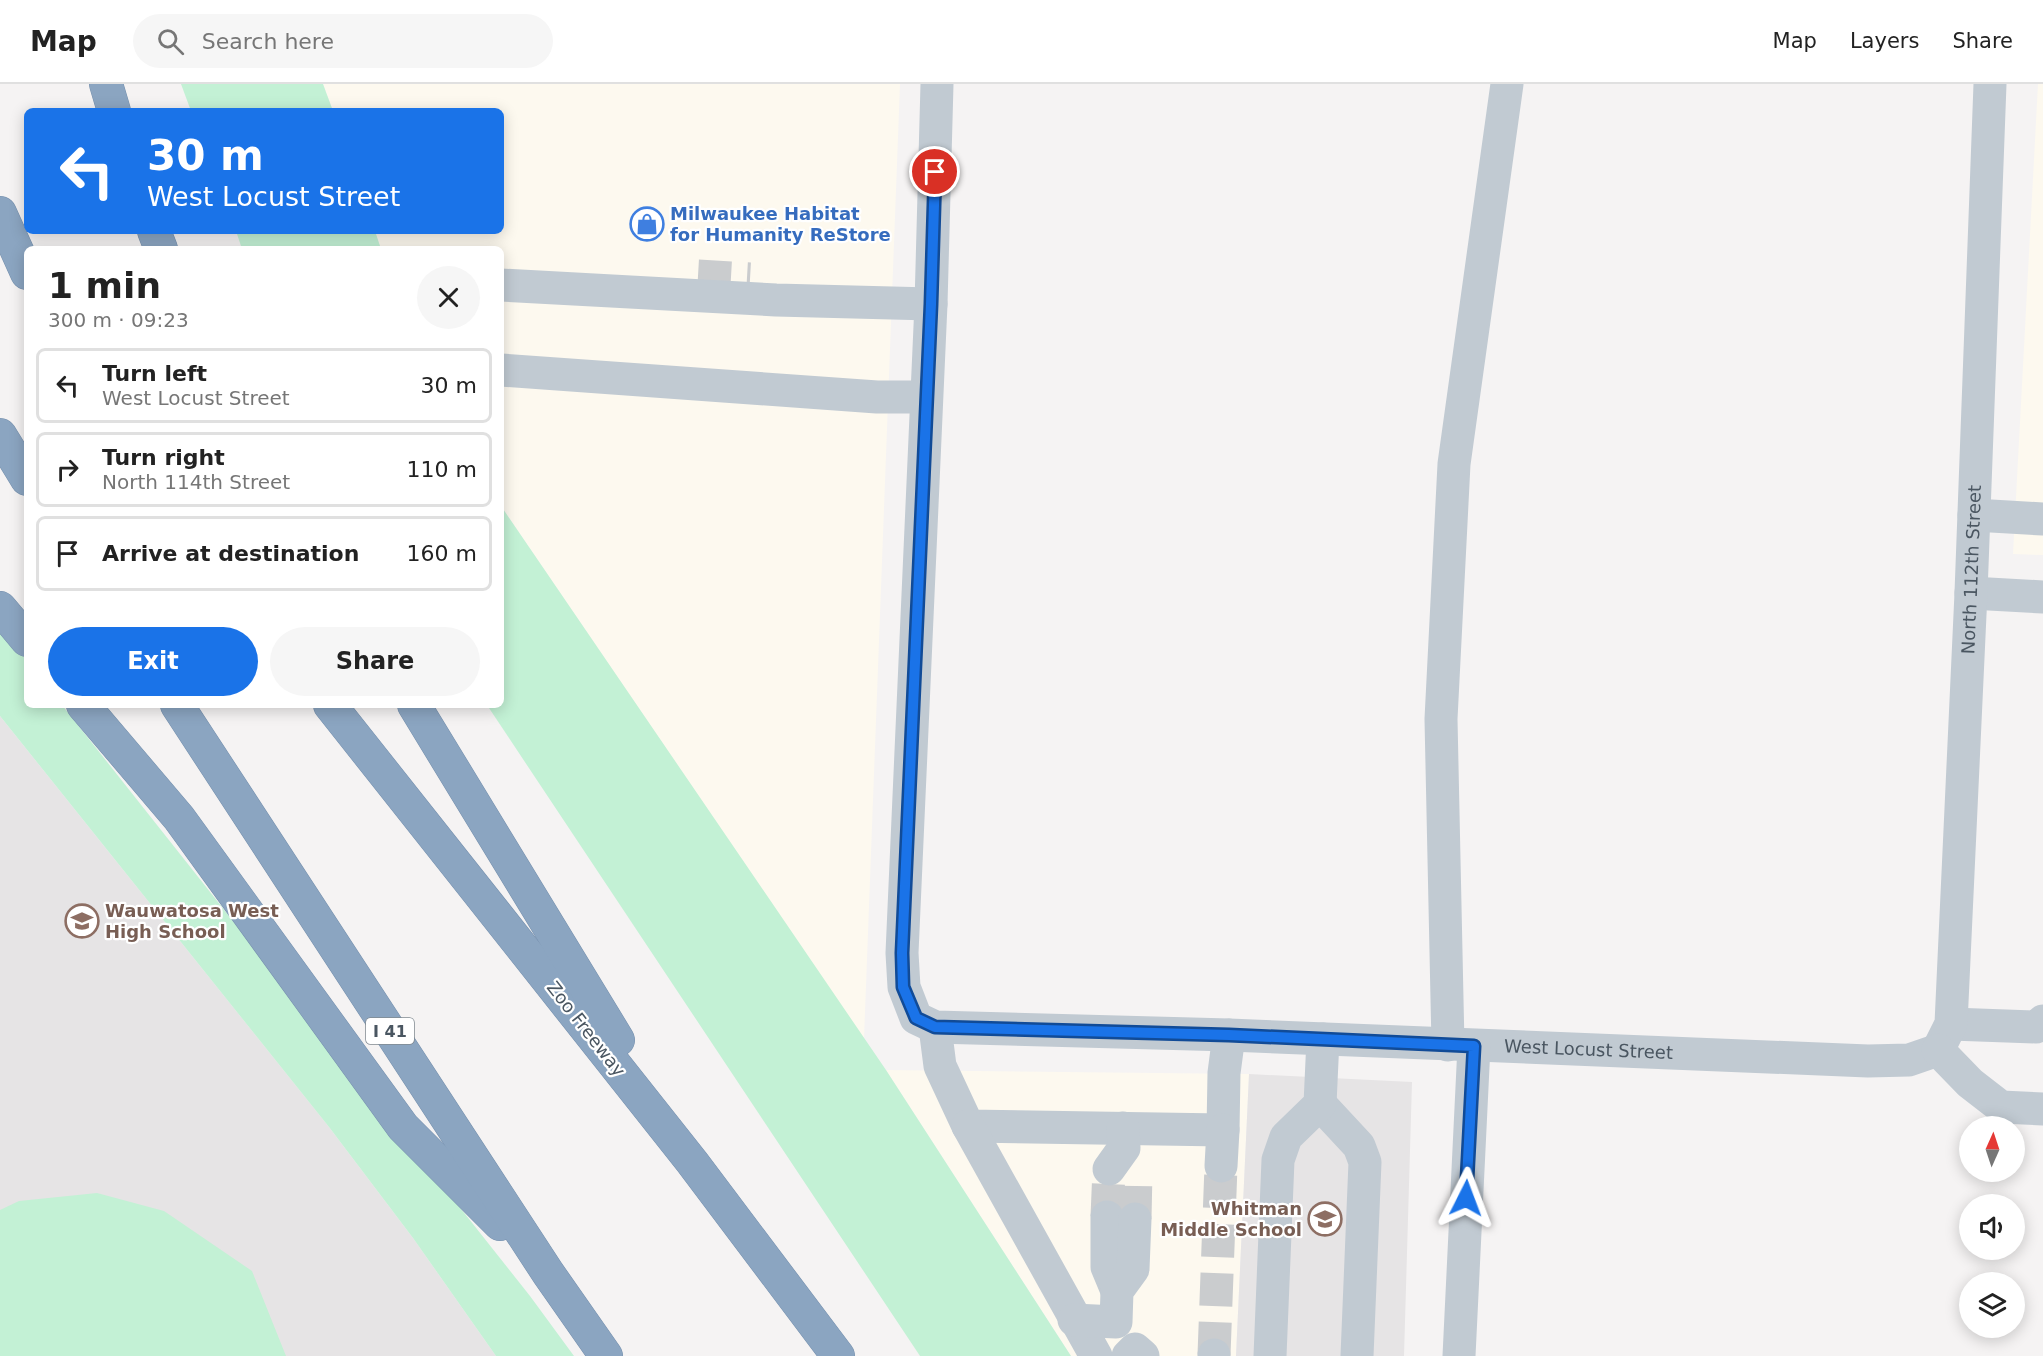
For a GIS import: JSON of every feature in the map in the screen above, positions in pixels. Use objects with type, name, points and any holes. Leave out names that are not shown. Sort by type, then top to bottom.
[{"type":"highway","points":[[106,84],[113,108]]},
{"type":"highway","points":[[0,213],[24,266]]},
{"type":"highway","points":[[0,435],[24,474]]},
{"type":"highway","points":[[0,608],[24,636]]},
{"type":"highway","points":[[85,708],[179,818],[403,1127],[549,1273]]},
{"type":"highway","name":"I 41","points":[[179,708],[549,1273],[606,1356]]},
{"type":"highway","name":"Zoo Freeway","points":[[332,708],[692,1162],[838,1356]]},
{"type":"highway","points":[[416,708],[692,1162]]},
{"type":"street","points":[[938,84],[931,304],[902,953],[903,987],[926,1022],[940,1066],[968,1126],[1096,1356]]},
{"type":"street","points":[[1458,1356],[1461,1045],[1441,719],[1454,464],[1507,84]]},
{"type":"street","name":"North 112th Street","points":[[1944,1037],[1971,593],[1990,84]]},
{"type":"street","points":[[668,293],[681,280],[698,276]]},
{"type":"street","points":[[750,279],[768,284],[776,300]]},
{"type":"street","points":[[504,285],[776,300],[931,304]]},
{"type":"street","points":[[504,370],[865,396],[926,398]]},
{"type":"street","points":[[1974,515],[2043,519]]},
{"type":"street","points":[[1971,593],[2043,597]]},
{"type":"street","points":[[2043,1021],[2036,1027],[1944,1037],[1970,1083],[2001,1107],[2043,1109]]},
{"type":"street","name":"West Locust Street","points":[[926,1022],[1868,1061],[1909,1060],[1944,1037]]},
{"type":"street","points":[[1221,1166],[1224,1072],[1229,1035]]},
{"type":"street","points":[[1270,1356],[1278,1160],[1286,1137],[1320,1104],[1323,1039]]},
{"type":"street","points":[[1320,1104],[1359,1146],[1365,1162],[1357,1356]]},
{"type":"street","points":[[968,1126],[1123,1154],[1223,1130]]},
{"type":"street","points":[[1074,1320],[1116,1322],[1117,1291],[1133,1269],[1121,1218]]},
{"type":"street","points":[[1128,1356],[1135,1349],[1143,1356]]},
{"type":"shaded area","points":[[323,84],[900,84],[864,1039],[504,510],[504,246],[380,246],[376,234],[504,234],[504,108],[332,108]]},
{"type":"shaded area","points":[[2038,84],[2043,84],[2043,555],[2013,554]]},
{"type":"shaded area","name":"Wauwatosa West High School","points":[[0,716],[329,1127],[413,1238],[496,1356],[0,1356]]},
{"type":"shaded area","points":[[886,1070],[1249,1074],[1236,1356],[1071,1356]]},
{"type":"shaded area","name":"Whitman Middle School","points":[[1249,1074],[1412,1082],[1404,1356],[1236,1356]]},
{"type":"green space","points":[[181,84],[323,84],[332,108],[190,108]]},
{"type":"green space","points":[[237,234],[376,234],[380,246],[241,246]]},
{"type":"green space","points":[[504,510],[886,1070],[1071,1356],[920,1356],[489,708],[504,708]]},
{"type":"green space","points":[[0,627],[24,657],[24,708],[64,708],[530,1296],[574,1356],[496,1356],[413,1238],[329,1127],[0,716]]},
{"type":"green space","points":[[97,1193],[164,1211],[252,1271],[286,1356],[0,1356],[0,1210],[19,1201]]},
{"type":"tunnel","points":[[698,276],[750,279]]},
{"type":"tunnel","points":[[1214,1355],[1221,1166]]},
{"type":"tunnel","points":[[1107,1217],[1109,1169]]},
{"type":"tunnel","points":[[1135,1219],[1136,1171]]},
{"type":"place","name":"Milwaukee Habitat for Humanity ReStore","points":[[647,224]]},
{"type":"place","name":"Wauwatosa West High School","points":[[82,921]]},
{"type":"place","name":"Whitman Middle School","points":[[1325,1219]]},
{"type":"route","points":[[935,172],[902,953],[903,987],[916,1018],[935,1027],[1229,1035],[1474,1046],[1466,1198]]}]
